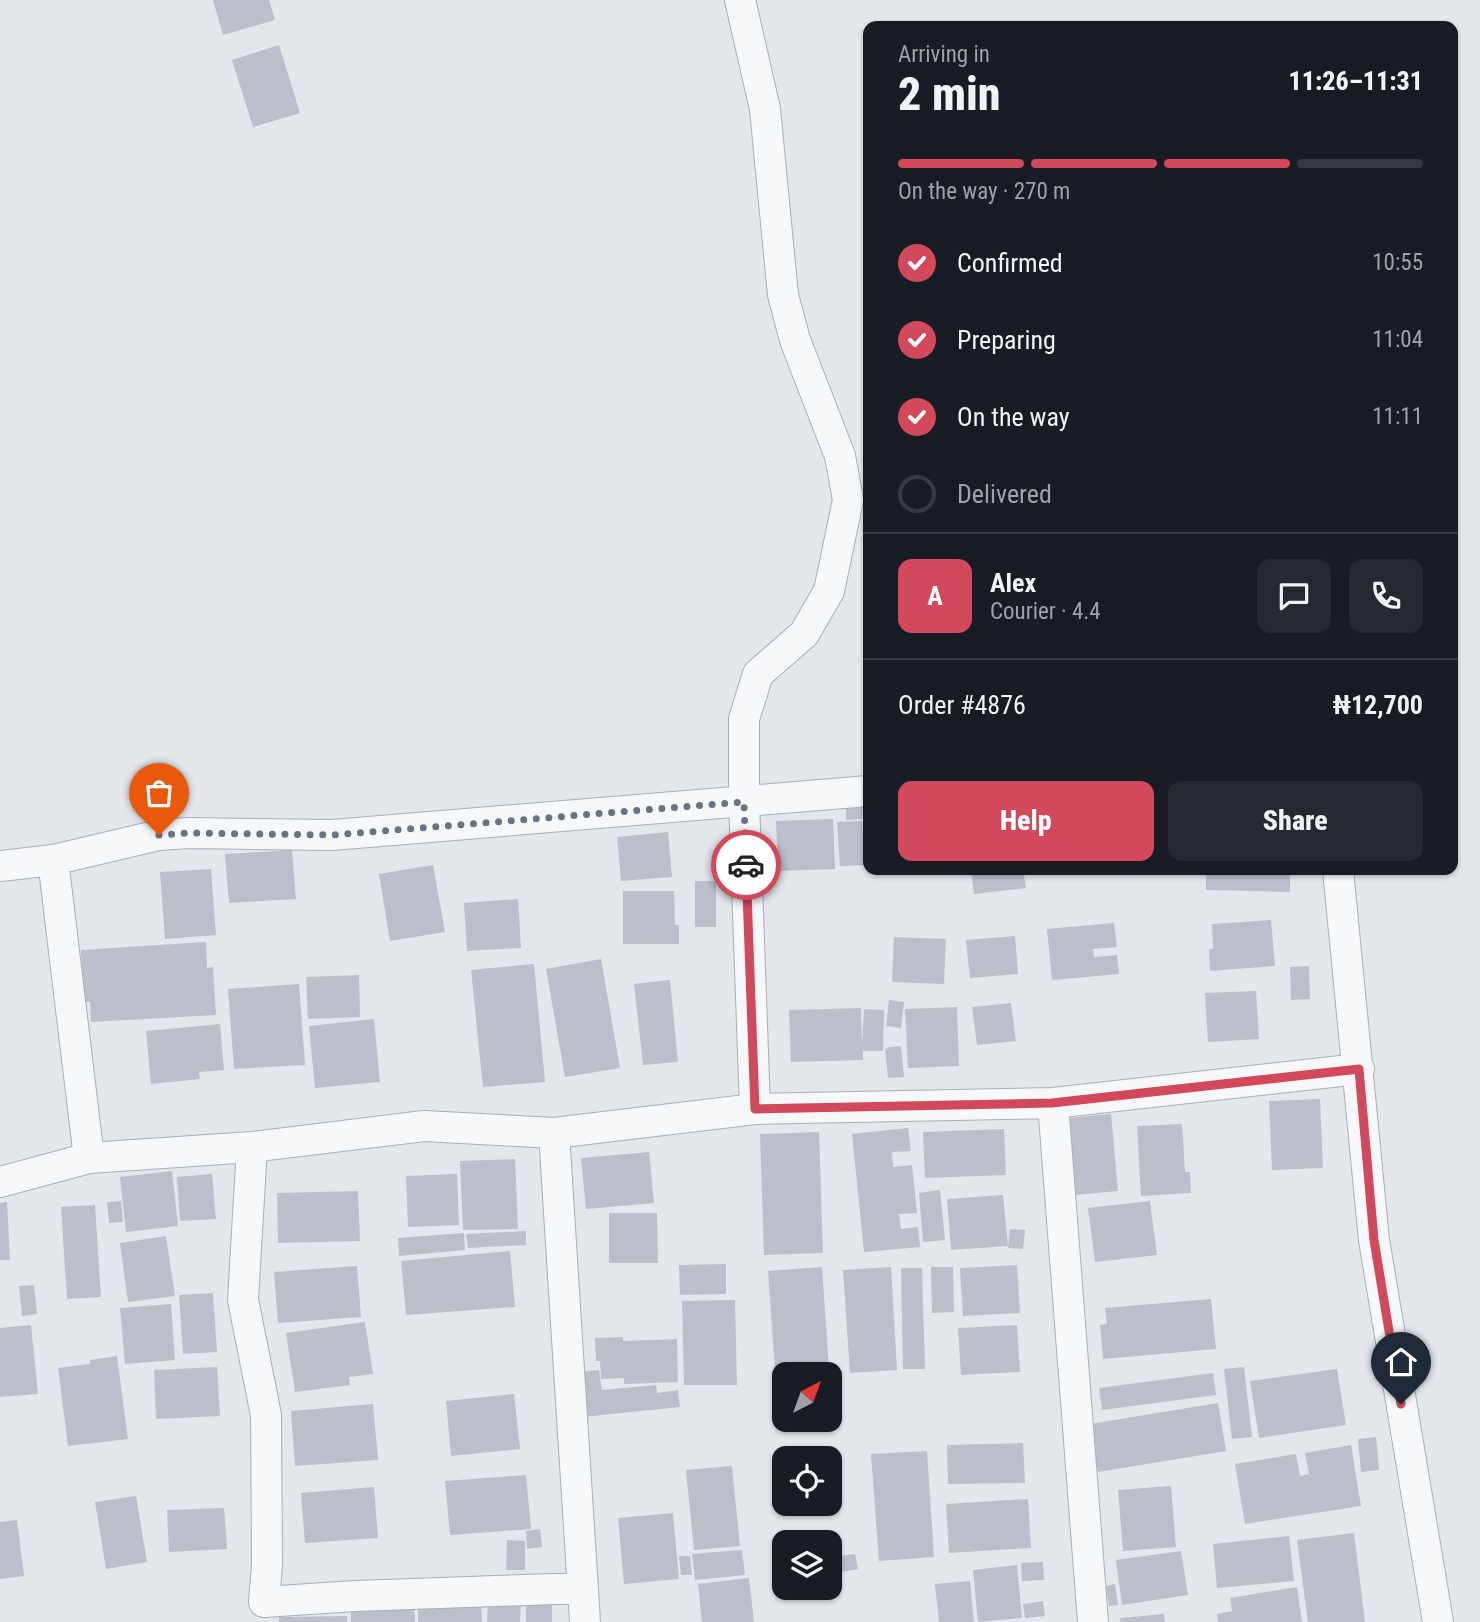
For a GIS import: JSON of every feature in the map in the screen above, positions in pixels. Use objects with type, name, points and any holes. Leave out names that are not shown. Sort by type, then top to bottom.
[{"type":"street","points":[[740,0],[765,109],[783,295],[795,340],[840,456],[848,500],[829,590],[804,634],[758,674],[744,719],[744,802],[755,1109]]},
{"type":"street","points":[[0,866],[53,860],[169,834],[332,835],[863,791]]},
{"type":"street","points":[[53,860],[89,1158]]},
{"type":"street","points":[[1339,875],[1374,1240],[1438,1622]]},
{"type":"street","points":[[0,1182],[89,1158],[252,1147],[424,1126],[554,1133],[755,1109],[1052,1103],[1359,1069]]},
{"type":"street","points":[[1052,1103],[1093,1622]]},
{"type":"street","points":[[554,1133],[585,1622]]},
{"type":"street","points":[[252,1147],[243,1300],[265,1415],[267,1564],[264,1612],[355,1596],[583,1588]]},
{"type":"building","points":[[213,0],[269,0],[275,20],[223,35]]},
{"type":"building","points":[[279,45],[300,113],[253,127],[232,60]]},
{"type":"building","points":[[846,806],[863,806],[862,819],[846,820]]},
{"type":"building","points":[[833,819],[835,869],[778,871],[776,821]]},
{"type":"building","points":[[862,821],[863,865],[840,866],[837,822]]},
{"type":"building","points":[[668,832],[672,877],[621,881],[617,837]]},
{"type":"building","points":[[758,848],[775,848],[774,879],[758,878]]},
{"type":"building","points":[[292,850],[296,899],[229,903],[225,854]]},
{"type":"building","points":[[433,865],[445,932],[390,941],[379,874]]},
{"type":"building","points":[[211,869],[216,935],[165,939],[160,872]]},
{"type":"building","points":[[972,875],[1024,875],[1026,888],[974,894]]},
{"type":"building","points":[[1206,875],[1290,875],[1290,892],[1206,890]]},
{"type":"building","points":[[695,881],[716,881],[716,927],[695,927]]},
{"type":"building","points":[[623,891],[674,891],[675,925],[679,925],[679,944],[623,944]]},
{"type":"building","points":[[518,899],[521,948],[467,951],[464,903]]},
{"type":"building","points":[[1271,920],[1275,966],[1210,971],[1212,924]]},
{"type":"building","points":[[1114,923],[1117,947],[1093,949],[1094,957],[1117,955],[1119,974],[1052,980],[1047,929]]},
{"type":"building","points":[[1015,936],[1018,974],[970,978],[966,940]]},
{"type":"building","points":[[894,937],[946,939],[944,984],[892,982]]},
{"type":"building","points":[[206,942],[207,968],[213,967],[216,1015],[91,1022],[90,1002],[84,1002],[81,950]]},
{"type":"building","points":[[601,959],[620,1068],[565,1077],[546,969]]},
{"type":"building","points":[[534,964],[545,1082],[483,1087],[471,970]]},
{"type":"building","points":[[1309,966],[1310,999],[1291,1000],[1290,967]]},
{"type":"building","points":[[359,975],[360,1017],[308,1019],[306,977]]},
{"type":"building","points":[[670,980],[678,1062],[643,1065],[634,984]]},
{"type":"building","points":[[299,984],[305,1065],[234,1069],[228,989]]},
{"type":"building","points":[[1256,991],[1259,1039],[1208,1042],[1205,993]]},
{"type":"building","points":[[889,1000],[904,1002],[901,1028],[886,1026]]},
{"type":"building","points":[[1011,1003],[1016,1041],[977,1045],[972,1007]]},
{"type":"building","points":[[957,1007],[959,1066],[908,1068],[905,1009]]},
{"type":"building","points":[[861,1008],[862,1045],[864,1009],[884,1010],[883,1051],[863,1051],[863,1060],[791,1062],[789,1010]]},
{"type":"building","points":[[374,1019],[380,1082],[315,1088],[309,1026]]},
{"type":"building","points":[[220,1024],[224,1070],[199,1072],[200,1079],[151,1084],[146,1031]]},
{"type":"building","points":[[901,1046],[904,1077],[888,1078],[885,1048]]},
{"type":"building","points":[[1320,1099],[1323,1168],[1272,1170],[1269,1101]]},
{"type":"building","points":[[1111,1114],[1118,1191],[1074,1195],[1067,1118]]},
{"type":"building","points":[[1182,1124],[1185,1172],[1190,1172],[1191,1193],[1141,1196],[1137,1126]]},
{"type":"building","points":[[908,1128],[911,1151],[892,1152],[893,1167],[912,1165],[917,1213],[899,1214],[901,1229],[918,1227],[920,1247],[864,1252],[852,1134]]},
{"type":"building","points":[[1004,1129],[1006,1175],[925,1178],[923,1132]]},
{"type":"building","points":[[819,1132],[823,1253],[764,1255],[760,1134]]},
{"type":"building","points":[[649,1152],[654,1203],[586,1209],[581,1158]]},
{"type":"building","points":[[515,1159],[518,1229],[463,1230],[460,1161]]},
{"type":"building","points":[[172,1171],[178,1226],[126,1232],[120,1177]]},
{"type":"building","points":[[212,1174],[216,1219],[180,1221],[177,1177]]},
{"type":"building","points":[[457,1174],[459,1225],[408,1227],[406,1176]]},
{"type":"building","points":[[940,1190],[945,1240],[923,1242],[919,1193]]},
{"type":"building","points":[[358,1191],[360,1241],[278,1243],[277,1193]]},
{"type":"building","points":[[1003,1195],[1008,1246],[951,1250],[947,1199]]},
{"type":"building","points":[[121,1201],[123,1222],[109,1223],[107,1202]]},
{"type":"building","points":[[1150,1201],[1157,1255],[1095,1262],[1088,1208]]},
{"type":"building","points":[[7,1202],[10,1260],[0,1260],[0,1203]]},
{"type":"building","points":[[95,1205],[101,1297],[67,1299],[61,1207]]},
{"type":"building","points":[[609,1213],[657,1213],[658,1263],[609,1263]]},
{"type":"building","points":[[1010,1229],[1025,1230],[1023,1249],[1008,1248]]},
{"type":"building","points":[[526,1231],[526,1245],[468,1248],[466,1234]]},
{"type":"building","points":[[464,1233],[465,1250],[399,1256],[398,1238]]},
{"type":"building","points":[[166,1236],[175,1296],[128,1302],[120,1243]]},
{"type":"building","points":[[510,1251],[515,1307],[406,1315],[401,1261]]},
{"type":"building","points":[[726,1264],[726,1294],[680,1295],[679,1265]]},
{"type":"building","points":[[1017,1265],[1020,1313],[963,1316],[960,1268]]},
{"type":"building","points":[[357,1266],[361,1317],[278,1323],[274,1272]]},
{"type":"building","points":[[822,1267],[829,1362],[774,1362],[768,1271]]},
{"type":"building","points":[[891,1267],[897,1370],[850,1373],[843,1270]]},
{"type":"building","points":[[931,1267],[953,1267],[954,1312],[932,1313]]},
{"type":"building","points":[[901,1268],[922,1268],[925,1369],[903,1369]]},
{"type":"building","points":[[34,1285],[37,1314],[22,1316],[19,1286]]},
{"type":"building","points":[[213,1293],[217,1352],[183,1354],[179,1295]]},
{"type":"building","points":[[1211,1299],[1216,1349],[1103,1359],[1100,1325],[1107,1324],[1105,1308]]},
{"type":"building","points":[[735,1300],[737,1385],[684,1385],[682,1301]]},
{"type":"building","points":[[171,1304],[175,1360],[125,1364],[120,1308]]},
{"type":"building","points":[[365,1322],[373,1374],[349,1377],[350,1385],[295,1392],[286,1333]]},
{"type":"building","points":[[31,1325],[38,1394],[0,1397],[0,1328]]},
{"type":"building","points":[[1017,1325],[1020,1372],[961,1375],[958,1328]]},
{"type":"building","points":[[623,1337],[623,1341],[677,1339],[678,1382],[624,1384],[624,1378],[601,1379],[600,1361],[596,1361],[595,1338]]},
{"type":"building","points":[[117,1356],[128,1439],[68,1446],[58,1368],[90,1364],[90,1360]]},
{"type":"building","points":[[217,1367],[220,1416],[156,1419],[154,1370]]},
{"type":"building","points":[[1244,1367],[1252,1437],[1232,1439],[1224,1369]]},
{"type":"building","points":[[1337,1369],[1346,1425],[1259,1438],[1250,1381]]},
{"type":"building","points":[[599,1370],[602,1390],[656,1385],[657,1393],[678,1390],[680,1407],[583,1417],[578,1372]]},
{"type":"building","points":[[1213,1373],[1216,1395],[1102,1410],[1099,1388]]},
{"type":"building","points":[[514,1394],[520,1449],[451,1456],[446,1401]]},
{"type":"building","points":[[1218,1403],[1226,1451],[1098,1472],[1090,1424]]},
{"type":"building","points":[[373,1404],[378,1460],[295,1466],[291,1411]]},
{"type":"building","points":[[1376,1437],[1379,1470],[1361,1472],[1358,1439]]},
{"type":"building","points":[[1023,1443],[1025,1483],[948,1484],[947,1445]]},
{"type":"building","points":[[1351,1445],[1361,1506],[1245,1524],[1235,1464],[1296,1454],[1300,1476],[1309,1474],[1305,1453]]},
{"type":"building","points":[[927,1451],[934,1557],[879,1561],[871,1454]]},
{"type":"building","points":[[732,1466],[740,1546],[694,1550],[686,1470]]},
{"type":"building","points":[[526,1475],[531,1529],[450,1535],[445,1481]]},
{"type":"building","points":[[1171,1486],[1176,1547],[1123,1551],[1118,1490]]},
{"type":"building","points":[[374,1487],[378,1538],[305,1543],[301,1493]]},
{"type":"building","points":[[136,1496],[147,1562],[106,1569],[95,1502]]},
{"type":"building","points":[[1028,1499],[1031,1548],[949,1553],[946,1504]]},
{"type":"building","points":[[224,1508],[227,1549],[169,1552],[167,1510]]},
{"type":"building","points":[[673,1513],[679,1579],[624,1584],[618,1518]]},
{"type":"building","points":[[17,1520],[24,1576],[0,1579],[0,1522]]},
{"type":"building","points":[[540,1529],[542,1547],[527,1549],[526,1531]]},
{"type":"building","points":[[1354,1533],[1365,1622],[1308,1622],[1297,1540]]},
{"type":"building","points":[[1289,1536],[1294,1581],[1217,1588],[1213,1544]]},
{"type":"building","points":[[507,1540],[525,1541],[525,1570],[506,1570]]},
{"type":"building","points":[[742,1550],[745,1575],[695,1580],[692,1554]]},
{"type":"building","points":[[1181,1551],[1188,1595],[1122,1605],[1116,1560]]},
{"type":"building","points":[[855,1554],[858,1569],[842,1572],[842,1556]]},
{"type":"building","points":[[679,1556],[690,1556],[692,1575],[681,1575]]},
{"type":"building","points":[[1043,1562],[1044,1580],[1022,1581],[1021,1563]]},
{"type":"building","points":[[1017,1565],[1022,1618],[978,1622],[973,1570]]},
{"type":"building","points":[[749,1578],[754,1622],[702,1622],[698,1584]]},
{"type":"building","points":[[970,1581],[974,1622],[939,1622],[935,1584]]},
{"type":"building","points":[[1115,1584],[1118,1605],[1109,1606],[1106,1586]]},
{"type":"building","points":[[1297,1587],[1302,1622],[1218,1622],[1217,1614],[1232,1611],[1230,1598]]},
{"type":"building","points":[[1043,1601],[1045,1616],[1025,1618],[1023,1604]]},
{"type":"building","points":[[488,1602],[521,1603],[520,1622],[487,1622]]},
{"type":"building","points":[[481,1604],[482,1622],[418,1622],[418,1608]]},
{"type":"building","points":[[526,1604],[552,1604],[552,1622],[526,1622]]},
{"type":"building","points":[[414,1606],[415,1622],[351,1622],[351,1609]]},
{"type":"building","points":[[1164,1614],[1165,1622],[1120,1622],[1120,1618]]},
{"type":"building","points":[[347,1616],[347,1622],[279,1622],[279,1617]]},
{"type":"way so far","points":[[159,835],[332,835],[744,802],[746,865]]},
{"type":"route","points":[[746,865],[755,1109],[1052,1103],[1359,1069],[1374,1240],[1401,1404]]}]
